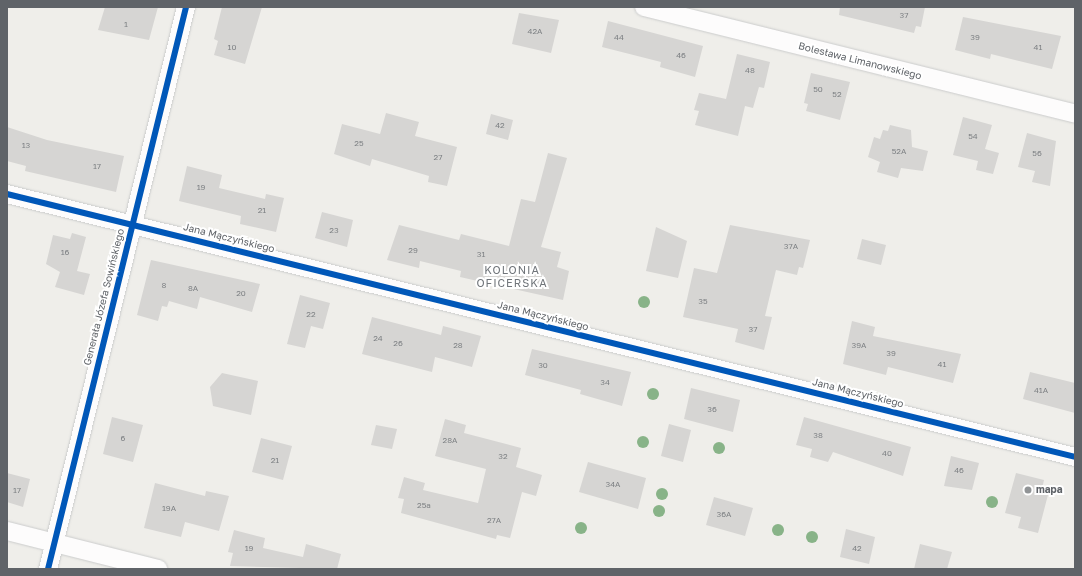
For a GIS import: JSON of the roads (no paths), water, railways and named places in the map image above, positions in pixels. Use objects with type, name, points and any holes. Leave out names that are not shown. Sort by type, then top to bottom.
[{"type":"street","name":"Generała Józefa Sowińskiego","points":[[48,569],[186,7]]},
{"type":"street","name":"Bolesława Limanowskiego","points":[[644,7],[1075,114]]},
{"type":"street","name":"Jana Mączyńskiego","points":[[7,194],[1075,457]]},
{"type":"street","points":[[7,531],[158,569]]},
{"type":"place","name":"mapa","points":[[1028,490]]},
{"type":"district","name":"KOLONIA OFICERSKA","points":[[512,277]]}]
